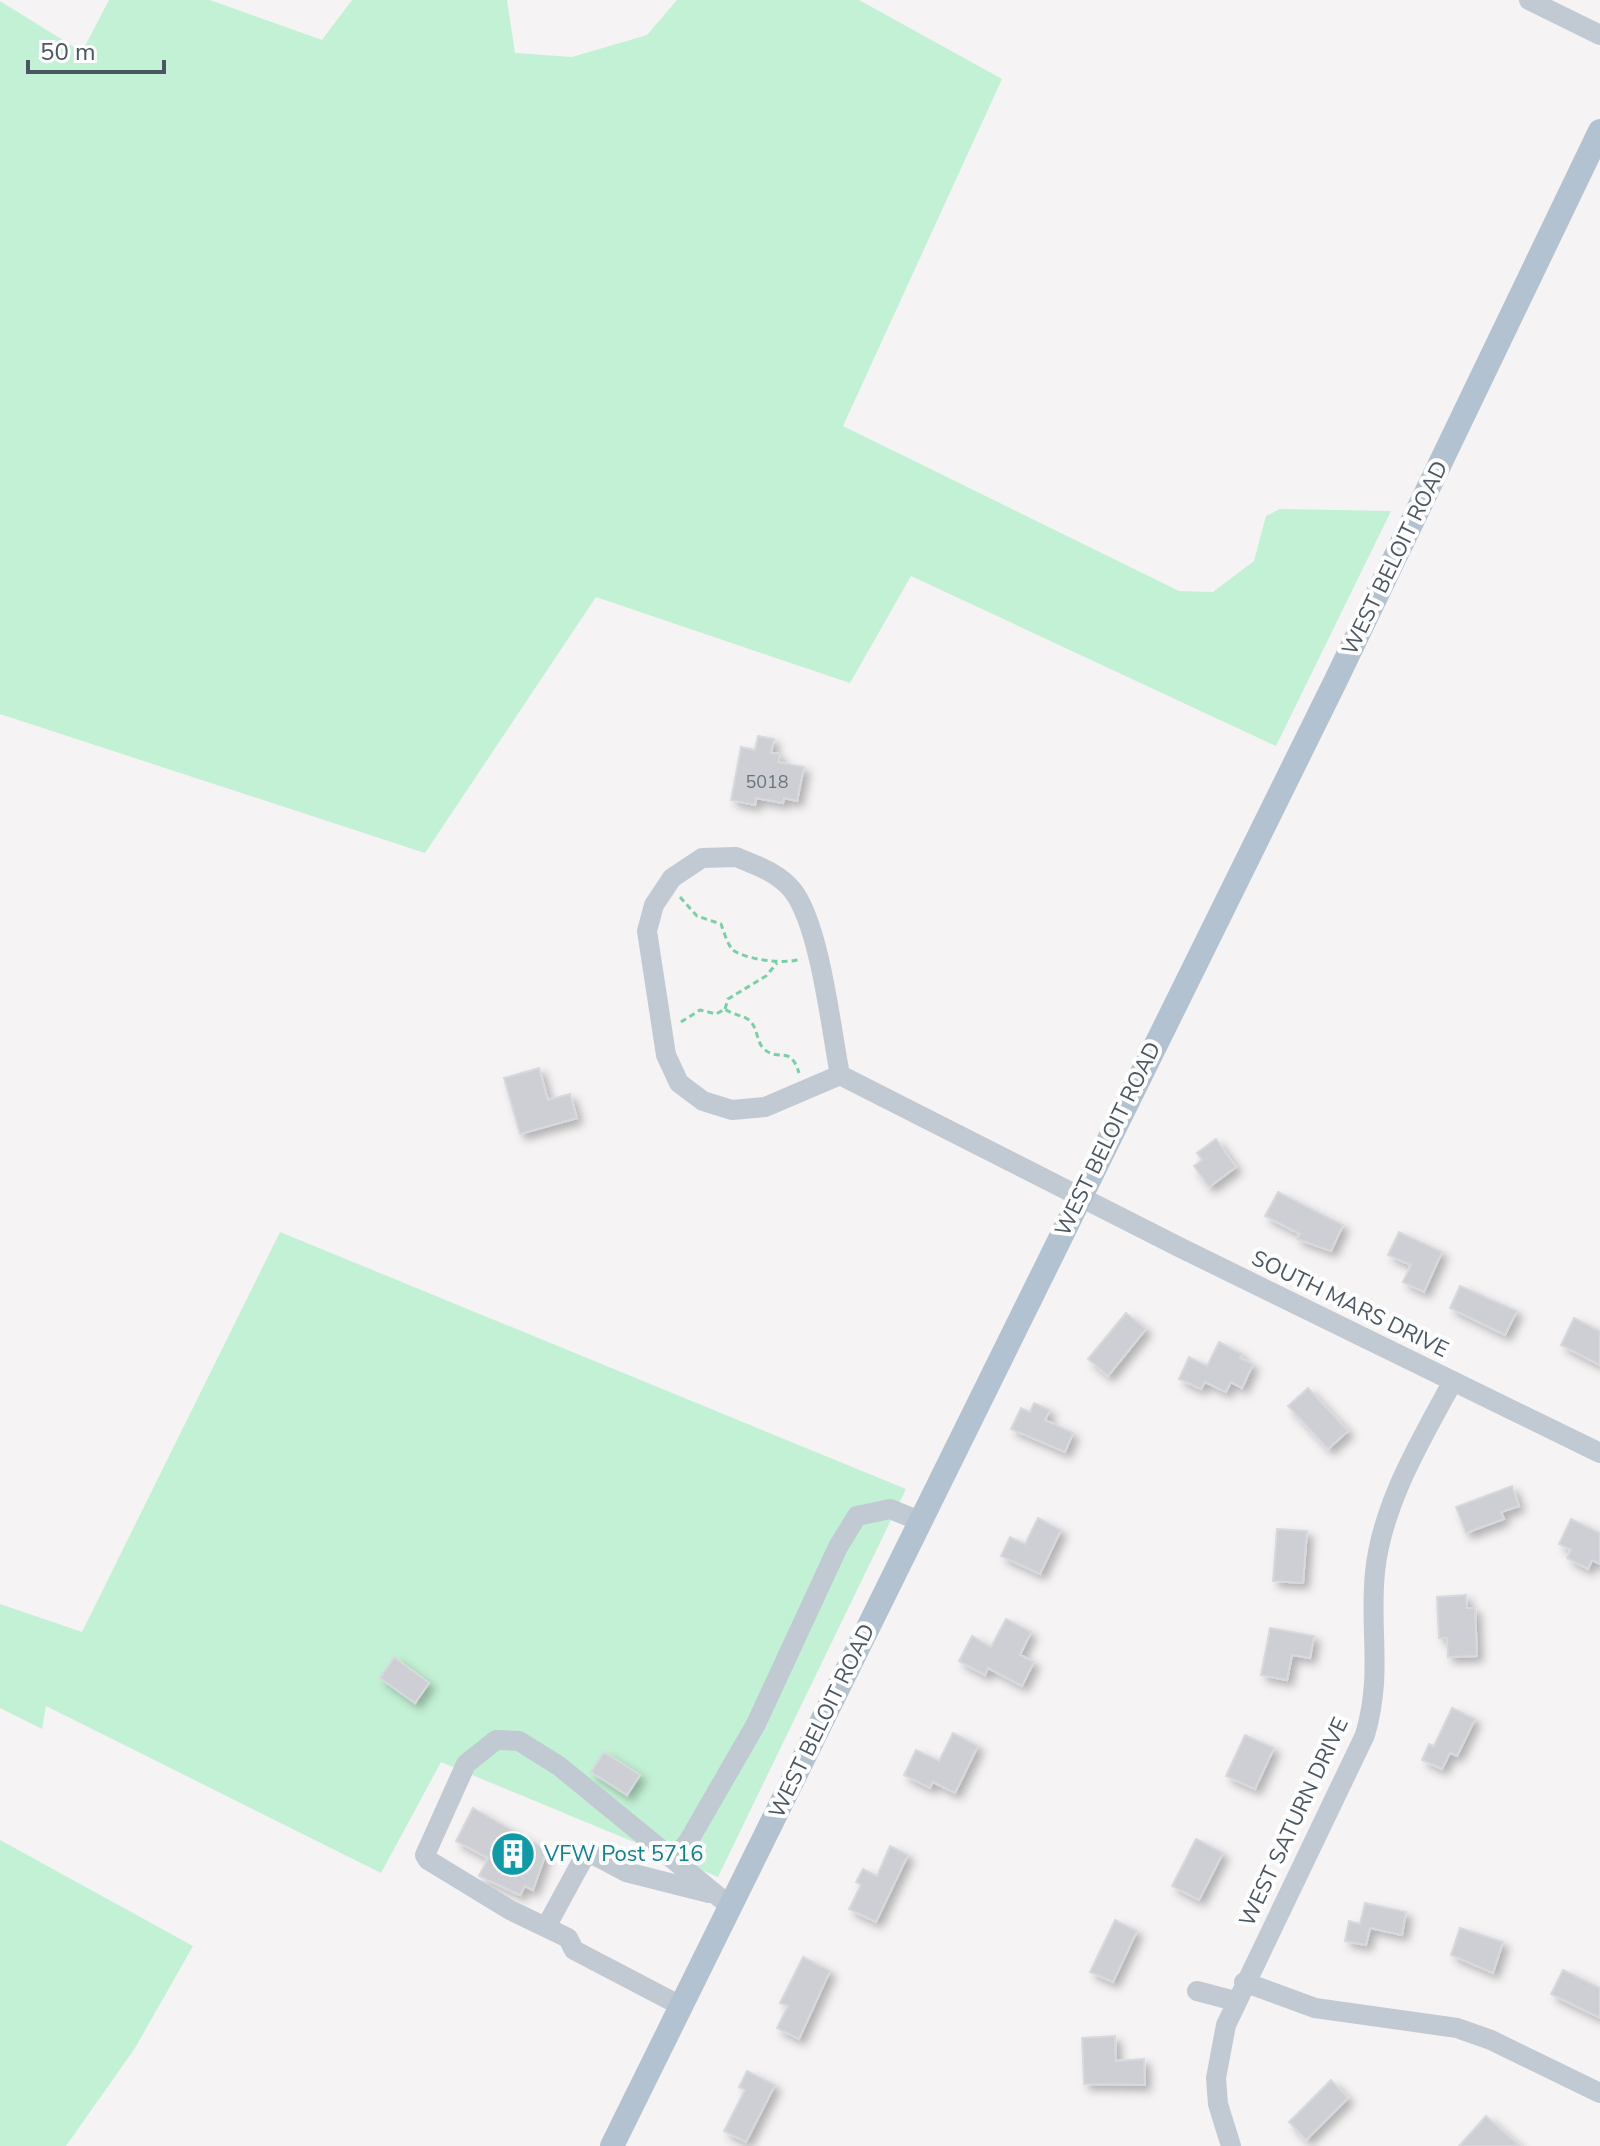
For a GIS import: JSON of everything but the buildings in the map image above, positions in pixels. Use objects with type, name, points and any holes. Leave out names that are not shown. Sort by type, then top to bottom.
[{"type":"main road","name":"WEST BELOIT ROAD","points":[[612,2146],[681,2006],[724,1900],[920,1521],[1336,680],[1600,131]]},
{"type":"street","points":[[1529,0],[1600,35]]},
{"type":"street","points":[[736,857],[766,869],[793,891],[810,926],[840,1075],[765,1107],[732,1110],[703,1101],[679,1083],[666,1055],[647,931],[654,905],[666,887],[672,878],[702,858],[736,857]]},
{"type":"street","name":"SOUTH MARS DRIVE","points":[[840,1075],[1079,1197],[1600,1453]]},
{"type":"street","name":"WEST SATURN DRIVE","points":[[1231,2146],[1218,2104],[1217,2057],[1235,2001],[1365,1735],[1376,1692],[1375,1576],[1378,1547],[1402,1481],[1453,1381]]},
{"type":"street","points":[[673,1859],[688,1842],[756,1724],[838,1547],[857,1516],[890,1509],[920,1521]]},
{"type":"street","points":[[681,2006],[574,1950],[568,1938],[472,1887],[425,1855],[466,1764],[496,1740],[519,1741],[559,1766],[724,1900]]},
{"type":"street","points":[[546,1927],[583,1859],[592,1854],[626,1872],[724,1900]]},
{"type":"street","points":[[1244,1982],[1315,2008],[1457,2028],[1491,2040],[1600,2093]]},
{"type":"street","points":[[1197,1991],[1235,2001]]},
{"type":"path","points":[[666,887],[687,902],[697,916],[721,924],[733,950],[777,963],[795,962],[815,950]]},
{"type":"path","points":[[662,1025],[681,1022],[700,1010],[716,1014],[725,1009],[728,999],[766,976],[777,963]]},
{"type":"path","points":[[725,1009],[752,1023],[761,1047],[795,1060],[799,1074],[813,1087]]},
{"type":"green space","points":[[109,0],[210,0],[322,40],[352,0],[507,0],[515,53],[572,57],[647,35],[677,0],[859,0],[1002,79],[843,426],[1179,591],[1213,592],[1254,561],[1266,516],[1280,509],[1391,511],[1276,746],[911,576],[850,683],[596,597],[425,853],[0,714],[0,1],[82,52]]},
{"type":"green space","points":[[280,1232],[906,1489],[718,1877],[441,1762],[381,1873],[46,1706],[42,1729],[0,1708],[0,1604],[82,1632]]},
{"type":"green space","points":[[0,1840],[193,1946],[135,2048],[66,2146],[0,2146]]},
{"type":"place","name":"VFW Post 5716","points":[[513,1854]]}]
